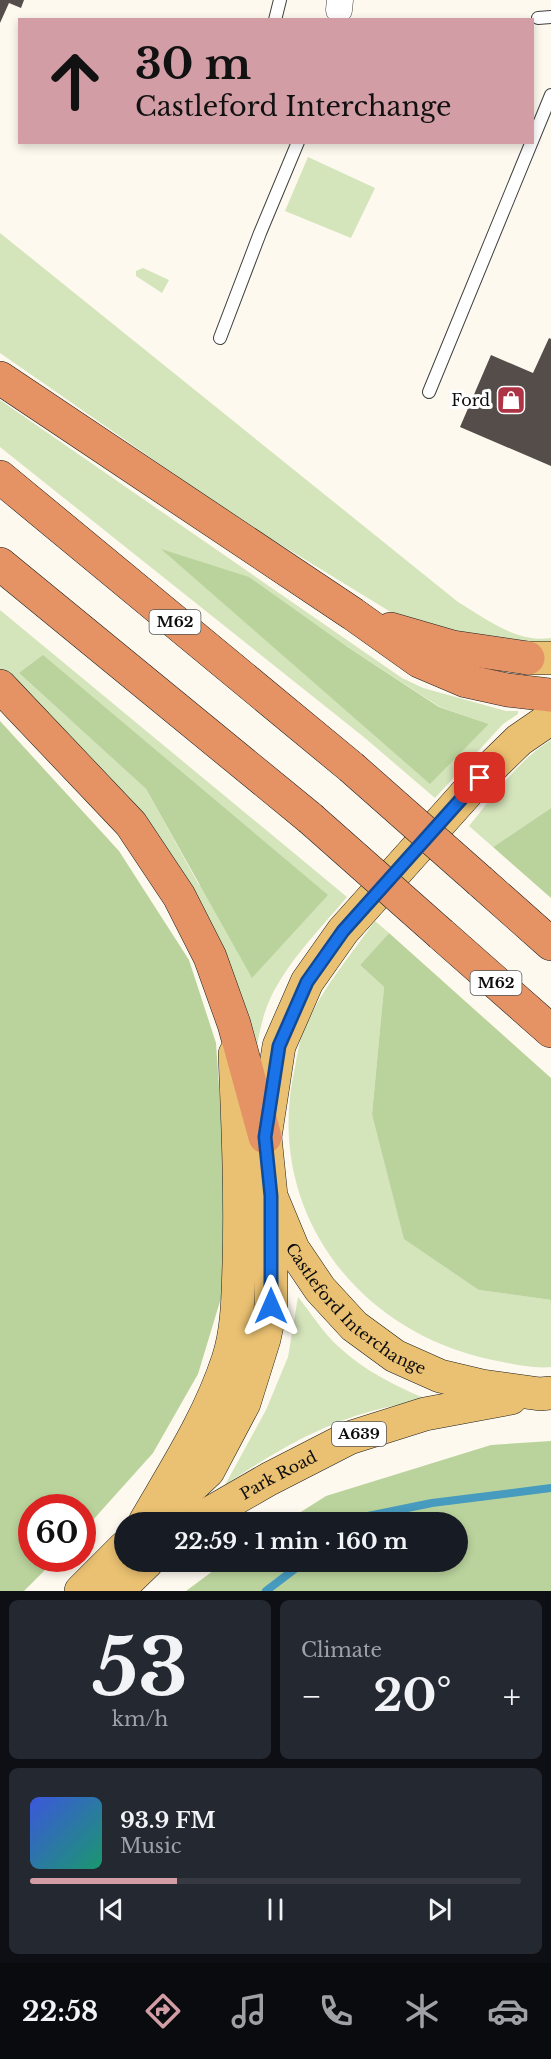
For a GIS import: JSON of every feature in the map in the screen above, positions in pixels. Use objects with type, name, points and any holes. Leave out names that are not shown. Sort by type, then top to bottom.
[{"type":"highway","points":[[0,378],[353,614],[419,661],[466,681],[507,690],[551,695]]},
{"type":"highway","name":"M62","points":[[0,477],[351,767],[551,944]]},
{"type":"highway","name":"M62","points":[[0,564],[310,818],[551,1031]]},
{"type":"highway","points":[[353,614],[404,633],[453,647],[539,658]]},
{"type":"highway","points":[[0,686],[131,824],[179,896],[210,957],[234,1024],[265,1137]]},
{"type":"main road","name":"Castleford Interchange","points":[[545,1393],[482,1386],[440,1376],[395,1356],[354,1326],[320,1289],[293,1249],[271,1196],[265,1137],[279,1046],[307,982],[343,931],[480,778],[519,740],[551,718]]},
{"type":"main road","points":[[151,1512],[212,1404],[229,1357],[237,1304],[240,1225],[234,1024]]},
{"type":"main road","name":"A639","points":[[163,1512],[208,1471],[244,1403],[264,1339],[271,1306],[271,1196]]},
{"type":"main road","name":"Park Road","points":[[212,1512],[269,1479],[349,1438],[425,1414],[545,1393]]},
{"type":"main road","points":[[81,1591],[114,1572]]},
{"type":"main road","points":[[117,1591],[129,1572]]},
{"type":"lane","points":[[276,18],[280,0]]},
{"type":"lane","points":[[534,136],[551,95]]},
{"type":"lane","points":[[220,338],[297,144]]},
{"type":"lane","points":[[429,392],[531,144]]},
{"type":"green space","points":[[308,157],[375,188],[351,238],[285,211]]},
{"type":"green space","points":[[0,233],[458,602],[514,633],[538,639],[551,638],[551,654],[407,622],[239,519],[0,353]]},
{"type":"green space","points":[[143,268],[169,280],[162,293],[136,276],[136,271]]},
{"type":"green space","points":[[0,400],[402,678],[423,688],[506,711],[518,711],[518,714],[503,724],[435,798],[365,738],[0,447]],"holes":[[[163,550],[346,646],[440,707],[489,724],[430,783]]]},
{"type":"green space","points":[[161,549],[249,577],[346,646],[439,707],[489,724],[430,784]]},
{"type":"green space","points":[[0,610],[347,897],[301,951],[280,980],[265,1012],[254,1058],[230,979],[0,673]],"holes":[[[19,673],[328,896],[199,885],[146,789]]]},
{"type":"green space","points":[[43,655],[328,895],[252,978],[146,789],[19,673]]},
{"type":"green space","points":[[0,721],[119,851],[189,960],[216,1043],[231,1265],[198,1374],[153,1453],[96,1517],[96,1494],[18,1494],[18,1572],[43,1572],[24,1591],[0,1591]]},
{"type":"green space","points":[[551,740],[551,808],[493,847],[469,826],[517,768]]},
{"type":"green space","points":[[551,808],[551,898],[493,847]]},
{"type":"green space","points":[[375,921],[389,933],[360,965],[384,987],[372,1114],[479,1290],[551,1300],[551,1367],[527,1366],[488,1359],[440,1344],[396,1320],[359,1290],[329,1254],[306,1213],[293,1167],[289,1118],[299,1045],[317,1003]]},
{"type":"green space","points":[[389,933],[551,1078],[551,1300],[479,1290],[404,1239],[372,1114],[384,987],[360,965]]},
{"type":"green space","points":[[298,1297],[328,1336],[358,1363],[380,1377],[426,1399],[372,1411],[333,1424],[277,1452],[225,1485],[266,1410],[288,1357]]},
{"type":"green space","points":[[551,1441],[551,1591],[186,1591],[212,1572],[468,1572],[468,1512],[301,1512],[326,1496],[491,1445]]},
{"type":"building","points":[[0,0],[24,0],[21,8],[9,3],[0,23]]},
{"type":"building","name":"Ford","points":[[549,338],[551,339],[551,466],[460,427],[491,355],[533,373]]},
{"type":"waterway","points":[[388,1512],[432,1503],[551,1488]]},
{"type":"waterway","points":[[266,1591],[291,1572]]},
{"type":"place","name":"Ford","points":[[511,400]]},
{"type":"route","points":[[271,1306],[271,1196],[265,1137],[279,1046],[307,982],[343,931],[480,778]]}]
